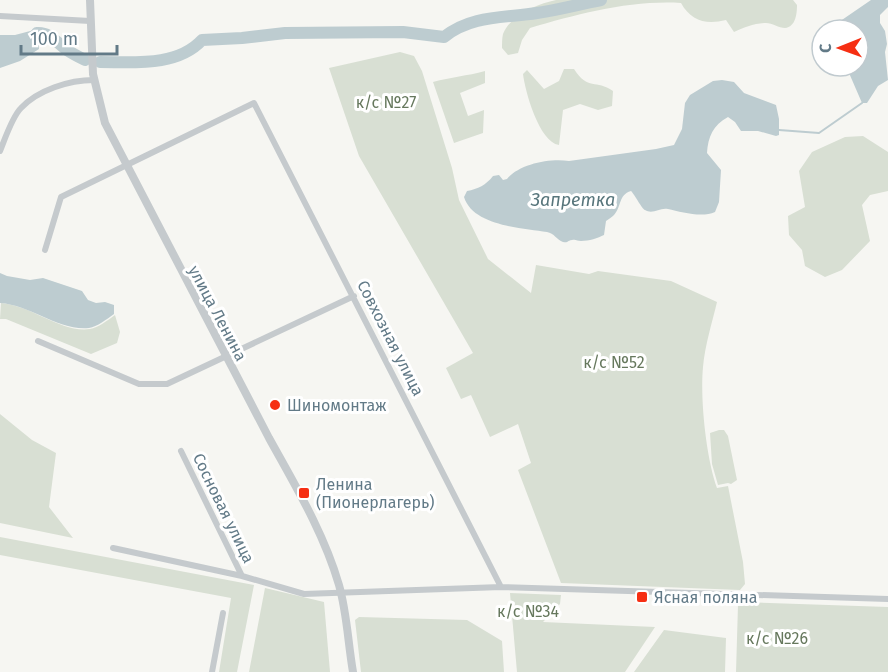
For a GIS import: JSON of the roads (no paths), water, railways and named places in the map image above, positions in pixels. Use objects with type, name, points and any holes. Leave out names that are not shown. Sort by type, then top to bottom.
[{"type":"street","name":"улица Ленина","points":[[90,0],[93,77],[105,123],[327,549],[340,592],[353,672]]},
{"type":"street","points":[[0,15],[90,21]]},
{"type":"street","points":[[0,151],[20,109],[42,92],[93,77]]},
{"type":"street","name":"Совхозная улица","points":[[126,164],[254,103],[501,587]]},
{"type":"street","points":[[45,250],[61,197],[126,164]]},
{"type":"street","points":[[38,341],[139,384],[167,384],[354,296]]},
{"type":"street","name":"Сосновая улица","points":[[181,451],[242,576]]},
{"type":"street","points":[[113,548],[242,576],[304,594],[501,587],[888,599]]},
{"type":"street","points":[[212,672],[223,613]]},
{"type":"water","points":[[871,0],[888,0],[888,7],[880,15],[880,23],[885,31],[887,44],[885,52],[888,80],[878,86],[867,103],[862,103],[851,78],[870,78],[870,18],[845,18]]},
{"type":"water","points":[[34,30],[50,31],[52,37],[43,36],[38,39],[39,49],[20,61],[0,68],[0,35],[15,35]]},
{"type":"water","name":"Запретка","points":[[713,81],[734,82],[744,93],[776,105],[779,135],[741,131],[728,117],[715,128],[710,137],[707,153],[721,170],[719,202],[715,212],[698,214],[665,209],[648,211],[642,207],[631,191],[624,195],[616,212],[606,221],[604,235],[587,240],[565,242],[549,233],[512,227],[488,220],[469,207],[464,197],[467,191],[488,182],[493,176],[499,175],[503,180],[507,179],[519,169],[535,163],[553,160],[569,161],[674,145],[682,129],[685,103],[690,95]]},
{"type":"water","points":[[0,273],[30,280],[43,278],[82,291],[88,300],[114,305],[114,314],[92,327],[78,328],[55,322],[23,308],[0,303]]},
{"type":"waterway","points":[[100,62],[167,59],[192,49],[202,40],[285,33],[403,32],[444,37],[454,30],[477,21],[545,12],[601,0]]},
{"type":"waterway","points":[[37,33],[50,36],[67,50],[85,60]]},
{"type":"waterway","points":[[779,130],[819,133],[862,103]]},
{"type":"place","name":"Шиномонтаж","points":[[275,405]]},
{"type":"place","name":"Ленина (Пионерлагерь)","points":[[304,493]]},
{"type":"place","name":"Ясная поляна","points":[[642,597]]},
{"type":"park label","name":"к/с №27","points":[[386,102]]},
{"type":"park label","name":"к/с №52","points":[[614,362]]},
{"type":"park label","name":"к/с №34","points":[[528,611]]},
{"type":"park label","name":"к/с №26","points":[[777,638]]}]
